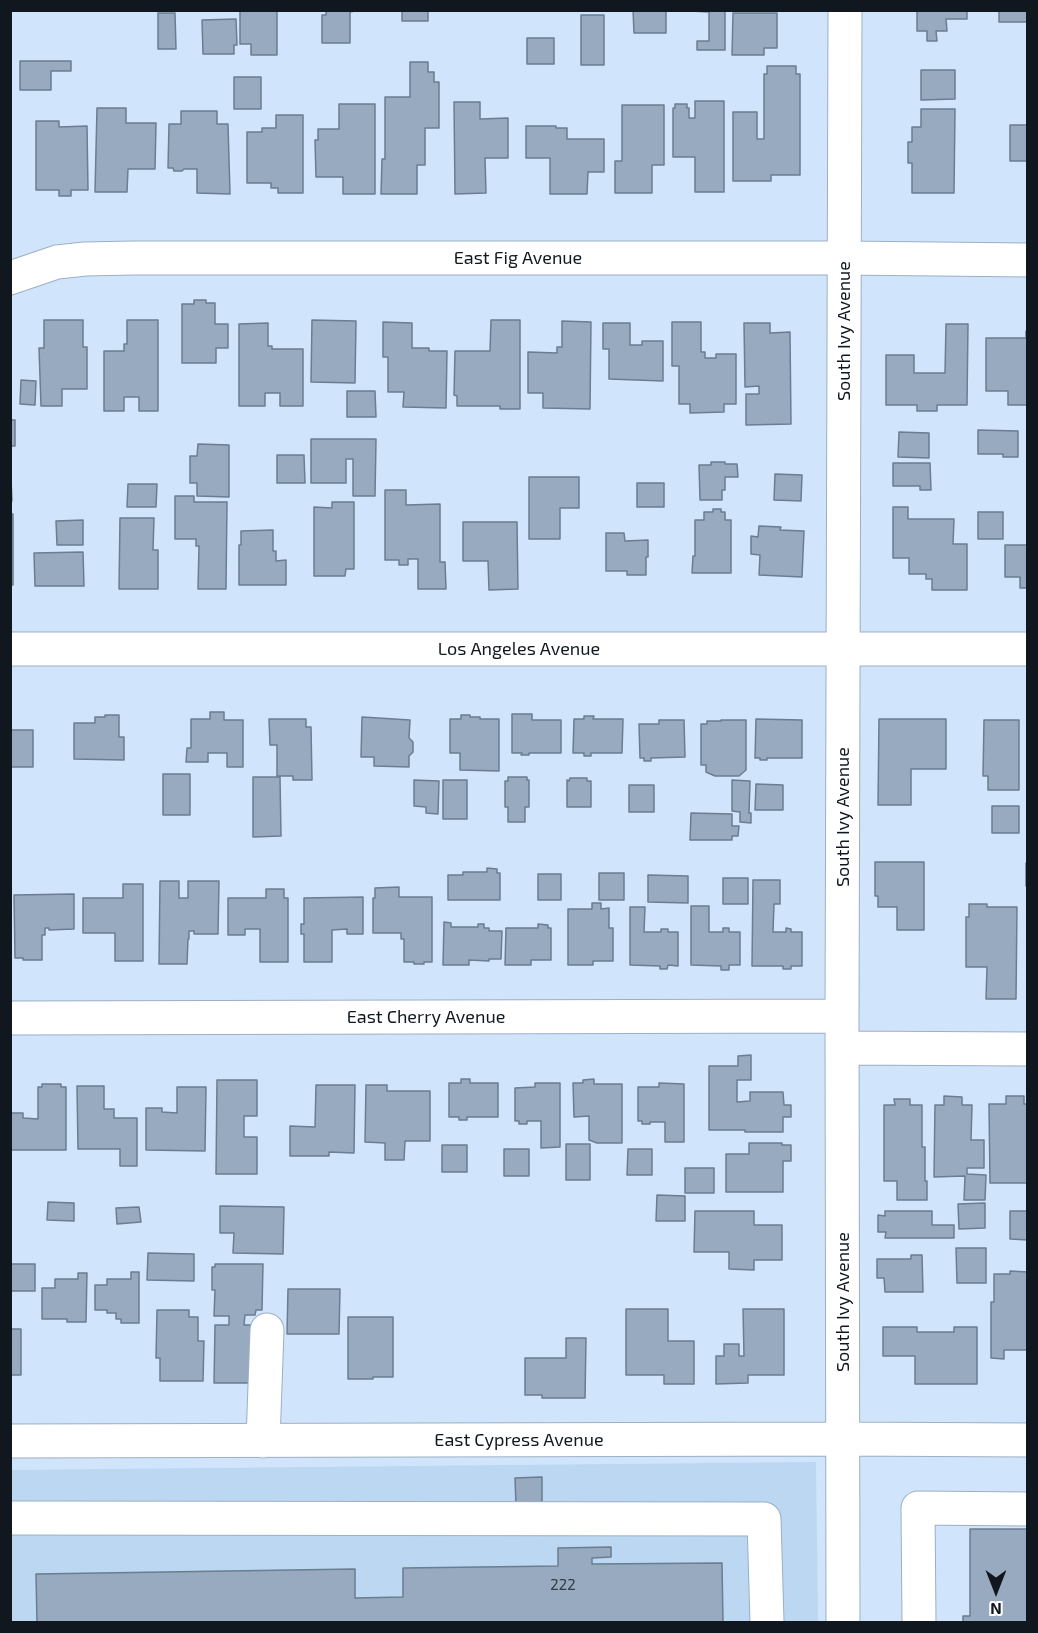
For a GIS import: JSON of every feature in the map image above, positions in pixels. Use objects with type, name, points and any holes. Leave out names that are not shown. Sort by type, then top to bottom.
[{"type":"street","name":"South Ivy Avenue","points":[[843,1623],[845,10]]},
{"type":"street","name":"East Fig Avenue","points":[[10,278],[57,262],[114,258],[1028,260]]},
{"type":"street","name":"Los Angeles Avenue","points":[[10,649],[1028,650]]},
{"type":"street","name":"East Cherry Avenue","points":[[10,1018],[842,1016]]},
{"type":"street","points":[[842,1048],[1028,1049]]},
{"type":"street","points":[[262,1440],[267,1330]]},
{"type":"street","name":"East Cypress Avenue","points":[[10,1441],[1028,1440]]},
{"type":"street","points":[[919,1623],[918,1508],[1028,1509]]},
{"type":"street","points":[[10,1518],[764,1519],[767,1623]]},
{"type":"shaded area","points":[[816,1462],[818,1622],[11,1622],[10,1470]]},
{"type":"building","points":[[240,10],[277,10],[277,55],[251,55],[251,44],[240,44]]},
{"type":"building","points":[[324,10],[360,10],[350,12],[350,43],[322,43],[322,15],[326,15]]},
{"type":"building","points":[[402,10],[428,10],[428,21],[402,21]]},
{"type":"building","points":[[633,10],[666,10],[666,33],[634,33]]},
{"type":"building","points":[[672,10],[725,10],[725,50],[697,50],[697,41],[709,41],[709,12]]},
{"type":"building","points":[[917,10],[967,10],[967,19],[946,19],[947,31],[936,31],[937,41],[927,41],[927,31],[917,31]]},
{"type":"building","points":[[999,10],[1028,10],[1028,22],[999,22]]},
{"type":"building","points":[[158,13],[175,13],[176,49],[158,49]]},
{"type":"building","points":[[733,13],[777,13],[777,48],[764,48],[764,55],[732,55]]},
{"type":"building","points":[[581,15],[604,15],[604,65],[581,65]]},
{"type":"building","points":[[236,19],[237,45],[234,45],[234,54],[203,54],[202,20]]},
{"type":"building","points":[[527,38],[554,38],[554,64],[527,64]]},
{"type":"building","points":[[20,61],[71,61],[71,71],[51,71],[51,90],[20,90]]},
{"type":"building","points":[[410,62],[428,62],[428,72],[434,72],[434,82],[439,82],[439,128],[425,128],[425,165],[417,165],[417,194],[381,194],[382,159],[385,159],[385,97],[410,97]]},
{"type":"building","points":[[767,66],[796,66],[796,74],[800,74],[800,175],[771,175],[771,181],[733,181],[733,112],[757,112],[757,139],[764,139],[764,74],[767,74]]},
{"type":"building","points":[[921,70],[955,70],[955,99],[921,100]]},
{"type":"building","points":[[234,77],[261,77],[261,109],[234,109]]},
{"type":"building","points":[[695,101],[724,101],[724,192],[695,192],[695,157],[673,157],[673,108],[675,104],[687,104],[689,118],[695,118]]},
{"type":"building","points":[[454,102],[480,102],[480,119],[508,118],[508,158],[485,158],[486,193],[455,194]]},
{"type":"building","points":[[339,104],[375,104],[375,194],[343,194],[343,177],[316,177],[315,140],[318,140],[318,129],[339,129]]},
{"type":"building","points":[[622,105],[664,105],[664,165],[652,165],[652,193],[615,193],[615,161],[622,161]]},
{"type":"building","points":[[97,108],[126,108],[126,123],[156,123],[155,169],[128,169],[127,192],[95,192]]},
{"type":"building","points":[[921,109],[955,109],[954,193],[912,193],[912,163],[908,163],[908,142],[912,142],[912,127],[921,127]]},
{"type":"building","points":[[181,111],[217,111],[217,124],[228,124],[230,194],[197,193],[197,169],[174,171],[173,168],[168,168],[169,124],[181,124]]},
{"type":"building","points":[[276,115],[303,115],[303,193],[278,193],[278,188],[271,188],[271,183],[247,183],[247,132],[262,132],[262,128],[276,128]]},
{"type":"building","points":[[36,121],[59,121],[59,127],[87,126],[88,190],[71,190],[71,196],[59,196],[59,190],[36,190]]},
{"type":"building","points":[[1010,125],[1028,125],[1028,161],[1010,161]]},
{"type":"building","points":[[526,126],[567,128],[567,139],[604,139],[604,172],[588,172],[587,194],[550,194],[550,158],[526,158]]},
{"type":"building","points":[[194,300],[215,303],[215,324],[228,324],[228,348],[216,348],[216,363],[182,363],[182,304],[194,304]]},
{"type":"building","points":[[44,320],[83,320],[83,347],[87,347],[87,389],[62,389],[62,406],[41,406],[39,348],[44,348]]},
{"type":"building","points":[[127,320],[158,320],[158,411],[139,411],[139,397],[124,397],[124,411],[104,411],[104,351],[124,351],[124,344],[127,344]]},
{"type":"building","points":[[312,320],[356,321],[355,383],[311,382]]},
{"type":"building","points":[[491,320],[520,320],[520,409],[500,409],[500,406],[457,406],[457,396],[454,395],[455,351],[490,351]]},
{"type":"building","points":[[562,321],[591,322],[590,409],[543,408],[543,393],[528,393],[528,352],[557,353],[557,347],[562,347]]},
{"type":"building","points":[[383,322],[412,323],[412,348],[447,351],[446,408],[403,407],[404,392],[388,392],[388,357],[383,357]]},
{"type":"building","points":[[672,322],[701,322],[701,352],[705,352],[705,358],[716,358],[716,354],[736,354],[736,404],[724,404],[724,412],[690,413],[690,404],[679,404],[679,366],[672,366]]},
{"type":"building","points":[[268,323],[268,346],[272,346],[272,349],[303,349],[303,406],[280,406],[280,393],[265,393],[265,406],[239,406],[239,324]]},
{"type":"building","points":[[603,323],[630,323],[630,345],[642,345],[642,341],[663,341],[663,381],[609,379],[609,349],[603,349]]},
{"type":"building","points":[[744,323],[770,323],[770,333],[790,332],[791,424],[746,425],[746,394],[759,394],[759,386],[745,387]]},
{"type":"building","points":[[946,324],[968,324],[967,405],[937,405],[937,411],[917,411],[917,405],[886,405],[886,355],[914,355],[914,373],[945,373]]},
{"type":"building","points":[[1026,331],[1028,331],[1028,405],[1008,405],[1008,391],[986,391],[986,338],[1026,338]]},
{"type":"building","points":[[21,380],[36,381],[35,405],[20,404]]},
{"type":"building","points":[[347,391],[375,391],[376,417],[347,417]]},
{"type":"building","points":[[10,420],[15,420],[15,446],[10,446]]},
{"type":"building","points":[[978,430],[1018,431],[1018,457],[1003,457],[1003,454],[978,454]]},
{"type":"building","points":[[899,432],[929,433],[929,458],[898,457]]},
{"type":"building","points":[[311,439],[376,439],[375,496],[353,496],[353,459],[346,459],[346,483],[311,483]]},
{"type":"building","points":[[198,444],[229,445],[229,497],[197,496],[197,483],[190,483],[190,456],[197,456]]},
{"type":"building","points":[[277,455],[304,455],[305,483],[277,483]]},
{"type":"building","points":[[10,459],[12,501],[10,501]]},
{"type":"building","points":[[711,462],[737,464],[738,477],[725,477],[722,500],[700,500],[699,465],[711,465]]},
{"type":"building","points":[[893,463],[930,463],[931,490],[920,490],[920,486],[893,486]]},
{"type":"building","points":[[775,474],[802,475],[801,501],[774,500]]},
{"type":"building","points":[[529,477],[579,477],[579,508],[560,508],[560,539],[529,539]]},
{"type":"building","points":[[637,483],[664,483],[664,507],[637,507]]},
{"type":"building","points":[[128,484],[157,484],[156,507],[127,507]]},
{"type":"building","points":[[385,490],[406,490],[406,505],[440,504],[440,562],[445,562],[446,589],[418,589],[418,559],[408,559],[408,565],[399,565],[399,560],[385,560]]},
{"type":"building","points":[[175,496],[194,496],[194,502],[227,502],[226,589],[198,589],[199,546],[196,546],[196,539],[175,539]]},
{"type":"building","points":[[332,502],[354,502],[354,569],[346,569],[345,576],[314,576],[314,507],[332,508]]},
{"type":"building","points":[[893,507],[908,507],[908,519],[954,519],[953,544],[967,544],[967,590],[932,590],[932,579],[926,579],[926,574],[909,574],[909,558],[893,558]]},
{"type":"building","points":[[713,509],[721,509],[721,512],[725,512],[725,520],[731,520],[731,573],[692,573],[693,556],[695,556],[695,520],[704,520],[704,512],[713,512]]},
{"type":"building","points":[[978,512],[1003,512],[1003,539],[978,539]]},
{"type":"building","points":[[10,514],[13,514],[13,585],[10,585]]},
{"type":"building","points":[[120,518],[154,518],[153,550],[158,550],[158,589],[119,589]]},
{"type":"building","points":[[83,520],[83,545],[57,545],[56,521]]},
{"type":"building","points":[[463,522],[517,522],[518,589],[489,590],[488,561],[463,561]]},
{"type":"building","points":[[759,526],[804,531],[802,577],[759,575],[760,555],[751,554],[751,536],[758,537]]},
{"type":"building","points":[[273,530],[273,551],[276,551],[276,561],[286,560],[286,585],[239,585],[241,531]]},
{"type":"building","points":[[606,533],[624,533],[625,541],[648,540],[646,575],[627,575],[627,571],[606,571]]},
{"type":"building","points":[[1005,545],[1028,545],[1028,588],[1020,588],[1020,577],[1005,577]]},
{"type":"building","points":[[83,552],[84,586],[35,586],[34,553]]},
{"type":"building","points":[[210,712],[224,712],[224,720],[243,720],[243,767],[227,767],[227,753],[208,753],[208,762],[186,762],[187,748],[191,748],[191,719],[210,719]]},
{"type":"building","points":[[512,714],[532,714],[532,720],[561,720],[561,753],[521,755],[522,753],[512,753]]},
{"type":"building","points":[[105,715],[119,715],[119,737],[124,737],[124,760],[74,759],[74,723],[95,723],[95,717],[105,717]]},
{"type":"building","points":[[461,715],[480,717],[480,719],[499,719],[499,771],[460,770],[460,753],[450,753],[450,719],[461,719]]},
{"type":"building","points":[[584,716],[594,716],[593,719],[623,719],[622,753],[591,753],[591,756],[584,756],[584,753],[573,753],[574,719],[584,719]]},
{"type":"building","points":[[362,717],[410,720],[409,738],[413,742],[413,752],[409,756],[409,767],[374,766],[374,757],[361,757]]},
{"type":"building","points":[[269,719],[306,719],[306,727],[311,727],[312,780],[293,780],[293,776],[277,776],[277,745],[270,745]]},
{"type":"building","points":[[756,719],[802,720],[802,758],[760,760],[760,758],[755,758]]},
{"type":"building","points":[[879,719],[946,719],[946,769],[911,769],[911,805],[878,805]]},
{"type":"building","points":[[659,720],[684,720],[685,757],[651,758],[651,761],[644,761],[644,758],[640,758],[639,724],[659,724]]},
{"type":"building","points":[[721,720],[746,720],[746,770],[739,776],[715,776],[706,772],[706,765],[701,765],[701,724]]},
{"type":"building","points":[[984,720],[1019,720],[1019,790],[988,790],[988,776],[983,776]]},
{"type":"building","points":[[10,730],[33,730],[33,767],[10,767]]},
{"type":"building","points":[[163,774],[190,774],[190,815],[163,815]]},
{"type":"building","points":[[253,777],[280,777],[281,836],[253,837]]},
{"type":"building","points":[[508,777],[527,777],[529,780],[529,807],[525,807],[525,822],[508,822],[508,807],[505,807],[505,781],[508,781]]},
{"type":"building","points":[[570,778],[587,778],[587,781],[591,781],[591,807],[567,807],[567,780],[569,781]]},
{"type":"building","points":[[414,780],[439,781],[438,814],[426,813],[426,807],[414,806]]},
{"type":"building","points":[[443,780],[467,780],[467,819],[443,819]]},
{"type":"building","points":[[732,780],[750,781],[751,823],[740,822],[740,812],[732,811]]},
{"type":"building","points":[[756,784],[783,785],[783,810],[755,810]]},
{"type":"building","points":[[629,785],[654,785],[654,812],[629,812]]},
{"type":"building","points":[[992,806],[1019,806],[1019,833],[992,833]]},
{"type":"building","points":[[691,813],[732,814],[732,826],[739,826],[738,836],[732,836],[732,840],[690,840]]},
{"type":"building","points":[[875,862],[924,862],[924,930],[897,930],[897,907],[878,907],[878,896],[875,896]]},
{"type":"building","points":[[1026,863],[1028,863],[1028,886],[1026,886]]},
{"type":"building","points":[[487,868],[497,869],[497,873],[500,873],[500,900],[448,900],[448,875],[463,875],[463,872],[487,872]]},
{"type":"building","points":[[599,873],[624,873],[624,900],[599,900]]},
{"type":"building","points":[[538,874],[561,874],[561,900],[538,900]]},
{"type":"building","points":[[648,875],[688,876],[688,903],[648,902]]},
{"type":"building","points":[[723,878],[748,878],[748,904],[723,904]]},
{"type":"building","points":[[753,880],[780,880],[780,904],[774,904],[773,932],[786,932],[786,928],[791,929],[791,932],[802,932],[802,966],[783,969],[783,966],[752,966]]},
{"type":"building","points":[[160,881],[179,881],[179,898],[188,898],[188,881],[219,881],[218,934],[194,934],[194,931],[189,931],[187,964],[159,964]]},
{"type":"building","points":[[123,884],[143,884],[143,961],[115,961],[115,933],[83,933],[83,898],[123,898]]},
{"type":"building","points":[[399,887],[399,897],[432,897],[432,962],[414,964],[414,962],[404,962],[404,939],[401,939],[401,933],[373,933],[375,888]]},
{"type":"building","points":[[266,889],[284,889],[284,898],[288,898],[288,962],[260,962],[260,929],[245,929],[245,935],[228,935],[228,898],[266,898]]},
{"type":"building","points":[[74,894],[74,929],[49,930],[45,928],[45,935],[42,935],[42,960],[15,958],[14,895]]},
{"type":"building","points":[[363,897],[363,934],[347,934],[347,929],[332,930],[332,962],[304,962],[304,934],[301,934],[301,924],[304,924],[304,898]]},
{"type":"building","points":[[592,903],[601,903],[601,909],[609,908],[609,928],[613,928],[613,961],[593,961],[593,965],[568,965],[568,909],[592,909]]},
{"type":"building","points":[[969,904],[987,904],[987,907],[1017,907],[1016,999],[986,999],[987,967],[966,967],[966,917],[969,917]]},
{"type":"building","points":[[691,906],[709,906],[709,932],[723,932],[723,928],[729,928],[729,932],[740,932],[740,965],[729,965],[729,970],[721,970],[721,966],[691,965]]},
{"type":"building","points":[[630,907],[645,907],[644,932],[661,932],[661,929],[668,929],[668,932],[678,932],[678,966],[668,965],[667,969],[660,969],[660,966],[630,965]]},
{"type":"building","points":[[444,922],[451,923],[451,927],[478,927],[478,924],[484,924],[484,928],[489,928],[489,931],[502,931],[501,959],[469,960],[469,965],[443,965]]},
{"type":"building","points":[[538,924],[548,925],[548,928],[551,928],[551,960],[531,960],[531,965],[505,965],[506,928],[538,928]]},
{"type":"building","points":[[751,1055],[751,1080],[737,1080],[737,1102],[750,1101],[750,1092],[783,1092],[784,1105],[791,1105],[791,1117],[783,1117],[783,1132],[709,1130],[709,1066],[738,1066],[738,1056]]},
{"type":"building","points":[[461,1079],[470,1079],[470,1083],[498,1083],[498,1117],[467,1117],[467,1120],[459,1120],[459,1117],[449,1117],[449,1083],[461,1083]]},
{"type":"building","points":[[594,1079],[594,1084],[622,1084],[622,1143],[597,1143],[589,1140],[589,1116],[574,1117],[573,1083],[583,1083],[583,1080]]},
{"type":"building","points":[[217,1080],[257,1080],[257,1116],[244,1116],[244,1137],[257,1137],[257,1174],[216,1174]]},
{"type":"building","points":[[535,1083],[560,1083],[560,1147],[541,1148],[541,1121],[527,1121],[527,1124],[519,1124],[519,1121],[515,1121],[515,1088],[535,1087]]},
{"type":"building","points":[[659,1083],[684,1084],[684,1142],[665,1142],[665,1122],[642,1124],[642,1121],[638,1121],[638,1087],[659,1087]]},
{"type":"building","points":[[42,1084],[61,1084],[61,1087],[66,1087],[66,1150],[10,1150],[10,1113],[23,1113],[23,1118],[38,1119],[38,1087],[42,1087]]},
{"type":"building","points":[[316,1085],[355,1085],[354,1153],[329,1152],[329,1156],[290,1156],[290,1126],[315,1127]]},
{"type":"building","points":[[366,1085],[387,1085],[387,1091],[430,1091],[430,1141],[405,1141],[404,1160],[385,1160],[385,1143],[365,1142]]},
{"type":"building","points":[[77,1086],[104,1086],[104,1109],[114,1109],[114,1118],[137,1118],[137,1166],[120,1166],[120,1149],[78,1149]]},
{"type":"building","points":[[177,1087],[206,1087],[205,1151],[146,1150],[146,1108],[162,1108],[162,1112],[177,1113]]},
{"type":"building","points":[[944,1096],[962,1097],[962,1105],[972,1105],[971,1140],[984,1140],[984,1168],[967,1168],[967,1174],[986,1175],[985,1200],[964,1200],[965,1176],[934,1177],[935,1105],[944,1105]]},
{"type":"building","points":[[1006,1096],[1024,1096],[1024,1104],[1027,1104],[1027,1183],[990,1183],[989,1104],[1006,1104]]},
{"type":"building","points":[[894,1099],[910,1099],[910,1105],[922,1105],[922,1147],[925,1147],[927,1200],[897,1200],[897,1181],[884,1181],[884,1105],[895,1105]]},
{"type":"building","points":[[749,1143],[791,1145],[791,1161],[783,1161],[783,1192],[726,1192],[726,1154],[749,1154]]},
{"type":"building","points":[[566,1144],[590,1144],[590,1180],[566,1180]]},
{"type":"building","points":[[442,1145],[467,1145],[467,1172],[442,1172]]},
{"type":"building","points":[[504,1149],[529,1149],[529,1176],[504,1176]]},
{"type":"building","points":[[628,1149],[652,1149],[652,1175],[627,1175]]},
{"type":"building","points":[[685,1168],[714,1168],[714,1193],[685,1193]]},
{"type":"building","points":[[657,1195],[685,1196],[685,1221],[656,1221]]},
{"type":"building","points":[[48,1202],[74,1203],[74,1221],[47,1220]]},
{"type":"building","points":[[985,1203],[985,1228],[959,1229],[958,1204]]},
{"type":"building","points":[[220,1206],[284,1207],[283,1254],[233,1253],[234,1233],[220,1233]]},
{"type":"building","points":[[139,1207],[141,1222],[117,1224],[116,1208]]},
{"type":"building","points":[[695,1211],[754,1211],[754,1225],[782,1225],[782,1260],[754,1260],[754,1270],[729,1269],[729,1252],[694,1252]]},
{"type":"building","points":[[885,1211],[932,1211],[932,1225],[954,1225],[954,1238],[885,1238],[886,1232],[878,1232],[878,1215],[885,1216]]},
{"type":"building","points":[[1010,1211],[1028,1211],[1028,1240],[1010,1239]]},
{"type":"building","points":[[956,1248],[986,1248],[986,1283],[957,1283]]},
{"type":"building","points":[[148,1253],[194,1254],[194,1281],[147,1280]]},
{"type":"building","points":[[911,1255],[922,1255],[923,1292],[885,1292],[884,1278],[877,1278],[877,1259],[911,1259]]},
{"type":"building","points":[[10,1264],[35,1264],[35,1291],[10,1291]]},
{"type":"building","points":[[215,1264],[263,1264],[262,1310],[256,1310],[255,1315],[245,1315],[244,1325],[252,1325],[251,1383],[214,1383],[215,1325],[229,1325],[229,1316],[214,1316],[215,1290],[212,1290],[212,1267],[215,1267]]},
{"type":"building","points":[[1010,1271],[1028,1272],[1028,1350],[1004,1350],[1004,1359],[991,1358],[991,1302],[994,1302],[994,1274],[1010,1274]]},
{"type":"building","points":[[131,1272],[139,1272],[139,1323],[121,1323],[121,1319],[116,1319],[116,1313],[95,1310],[95,1285],[107,1285],[107,1279],[131,1279]]},
{"type":"building","points":[[78,1273],[87,1273],[86,1322],[42,1319],[42,1288],[55,1288],[55,1279],[78,1279]]},
{"type":"building","points":[[288,1289],[340,1289],[339,1334],[287,1334]]},
{"type":"building","points":[[626,1309],[668,1309],[668,1341],[694,1341],[694,1384],[664,1384],[664,1375],[626,1375]]},
{"type":"building","points":[[743,1309],[784,1309],[784,1375],[748,1375],[748,1383],[716,1384],[716,1356],[724,1356],[724,1344],[739,1344],[739,1356],[744,1356]]},
{"type":"building","points":[[157,1310],[189,1310],[189,1317],[198,1317],[198,1341],[204,1341],[203,1381],[160,1381],[160,1358],[156,1358]]},
{"type":"building","points":[[348,1317],[393,1317],[393,1377],[348,1379]]},
{"type":"building","points":[[883,1327],[917,1327],[917,1332],[954,1332],[954,1327],[977,1327],[977,1384],[915,1384],[915,1356],[883,1356]]},
{"type":"building","points":[[10,1329],[21,1329],[21,1375],[10,1375]]},
{"type":"building","points":[[566,1338],[586,1338],[585,1398],[542,1398],[542,1395],[525,1395],[525,1358],[566,1358]]},
{"type":"building","points":[[542,1477],[542,1504],[516,1505],[515,1478]]},
{"type":"building","points":[[970,1529],[1028,1529],[1028,1622],[963,1622],[963,1616],[970,1616]]},
{"type":"building","points":[[611,1547],[611,1557],[592,1558],[592,1564],[722,1563],[723,1622],[37,1622],[36,1574],[355,1569],[355,1598],[403,1597],[403,1568],[558,1566],[558,1548]]}]
